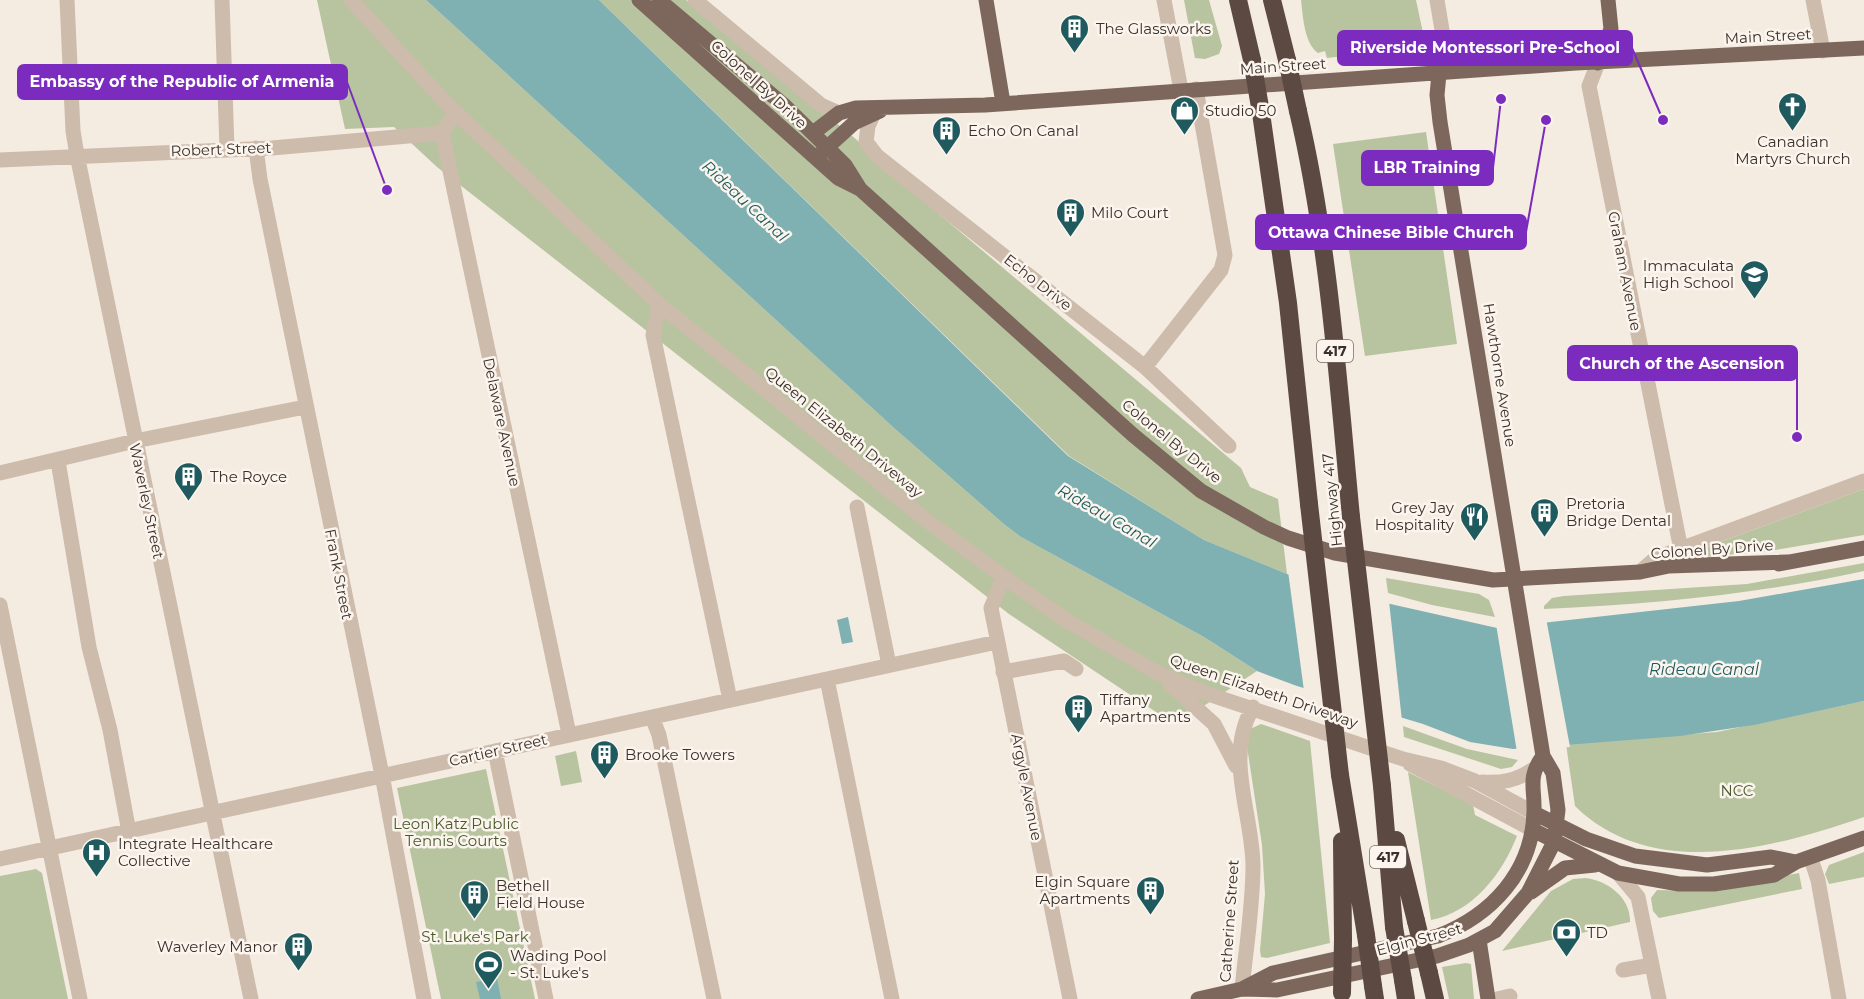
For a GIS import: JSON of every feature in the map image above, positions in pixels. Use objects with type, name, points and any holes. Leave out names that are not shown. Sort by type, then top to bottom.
[{"type":"highway","name":"417","points":[[1238,0],[1261,113],[1288,303],[1308,504],[1343,804],[1374,993]]},
{"type":"highway","name":"Highway 417","points":[[1272,0],[1313,186],[1335,344],[1382,786],[1394,927],[1406,999]]},
{"type":"highway","points":[[1382,786],[1435,999]]},
{"type":"highway","points":[[1342,996],[1343,939],[1340,899],[1343,804]]},
{"type":"main road","name":"Colonel By Drive","points":[[639,0],[815,159],[838,178],[860,189],[1133,435],[1201,491],[1264,527],[1335,553],[1493,580],[1640,572],[1667,576],[1727,573],[1864,548]]},
{"type":"main road","name":"Colonel By Drive","points":[[659,0],[751,76],[813,133],[845,165],[860,189]]},
{"type":"main road","points":[[986,0],[1003,103]]},
{"type":"main road","points":[[1598,63],[1611,29],[1608,0]]},
{"type":"main road","name":"Main Street","points":[[813,133],[839,113],[856,108],[879,111],[1598,63],[1864,48]]},
{"type":"main road","name":"Hawthorne Avenue","points":[[1439,74],[1437,95],[1440,122],[1514,580],[1543,756],[1553,773],[1558,825],[1554,842]]},
{"type":"main road","name":"Main Street","points":[[815,159],[854,123],[879,111]]},
{"type":"main road","points":[[1533,830],[1532,770],[1543,756]]},
{"type":"main road","name":"Queen Elizabeth Driveway","points":[[1534,813],[1586,839],[1635,856],[1667,862],[1707,865],[1771,857],[1803,860]]},
{"type":"main road","name":"Queen Elizabeth Driveway","points":[[1533,830],[1598,865],[1618,873],[1679,884],[1714,884],[1774,875],[1803,860],[1864,838]]},
{"type":"main road","name":"Elgin Street","points":[[1243,994],[1273,973],[1438,936],[1455,930],[1486,909],[1505,891],[1522,863],[1533,830]]},
{"type":"main road","name":"Elgin Street","points":[[1198,999],[1277,990],[1437,956],[1479,940],[1509,917],[1528,893],[1554,842]]},
{"type":"main road","points":[[1528,893],[1565,868],[1598,865]]},
{"type":"main road","points":[[1479,940],[1488,999]]},
{"type":"street","name":"Waverley Street","points":[[67,0],[73,131],[77,155],[251,999]]},
{"type":"street","points":[[222,0],[227,149]]},
{"type":"street","name":"Queen Elizabeth Driveway","points":[[351,0],[455,112],[659,304],[917,513],[1069,622],[1156,672],[1202,692],[1254,707],[1403,759],[1420,761],[1475,781],[1534,813]]},
{"type":"street","points":[[695,0],[809,95],[839,113]]},
{"type":"street","points":[[1144,367],[1221,270],[1225,255],[1188,90],[1164,0]]},
{"type":"street","name":"Hawthorne Avenue","points":[[1437,0],[1444,48],[1439,74]]},
{"type":"street","points":[[1813,0],[1822,51]]},
{"type":"street","name":"Graham Avenue","points":[[1598,63],[1589,86],[1681,550]]},
{"type":"street","name":"Echo Drive","points":[[879,111],[868,126],[866,142],[877,156],[1144,367],[1229,446]]},
{"type":"street","points":[[442,134],[455,112]]},
{"type":"street","name":"Robert Street","points":[[0,160],[256,148],[442,134]]},
{"type":"street","name":"Delaware Avenue","points":[[442,134],[569,734]]},
{"type":"street","name":"Frank Street","points":[[256,148],[260,179],[305,406],[382,775],[424,999]]},
{"type":"street","points":[[659,304],[653,335],[730,700]]},
{"type":"street","points":[[0,473],[135,441],[305,406]]},
{"type":"street","points":[[58,461],[90,647],[110,730],[129,832]]},
{"type":"street","points":[[1640,572],[1656,558],[1864,481]]},
{"type":"street","points":[[857,507],[890,665]]},
{"type":"street","name":"Argyle Avenue","points":[[1004,577],[991,608],[1070,999]]},
{"type":"street","points":[[0,605],[6,663],[49,848],[80,999]]},
{"type":"street","name":"Cartier Street","points":[[0,859],[997,642]]},
{"type":"street","points":[[1003,672],[1064,662],[1076,669]]},
{"type":"street","points":[[1156,672],[1214,724],[1226,742],[1239,774]]},
{"type":"street","points":[[826,679],[892,999]]},
{"type":"street","points":[[1239,774],[1241,734],[1254,707]]},
{"type":"street","points":[[652,717],[659,735],[714,999]]},
{"type":"street","points":[[495,751],[546,999]]},
{"type":"street","name":"Queen Elizabeth Driveway","points":[[1403,759],[1417,770],[1533,830]]},
{"type":"street","points":[[1475,781],[1505,783],[1520,778],[1532,770]]},
{"type":"street","name":"Catherine Street","points":[[1239,774],[1253,865],[1243,994]]},
{"type":"street","points":[[1803,860],[1818,880],[1839,999]]},
{"type":"street","points":[[1618,873],[1638,897],[1659,999]]},
{"type":"street","points":[[1623,970],[1652,964]]},
{"type":"green space","points":[[317,0],[426,0],[894,428],[1005,525],[1021,537],[1204,637],[1257,671],[1190,715],[1162,716],[1009,614],[437,167],[394,127],[345,129]]},
{"type":"green space","points":[[599,0],[686,0],[857,140],[895,177],[1241,468],[1250,487],[1278,499],[1287,574],[1204,540],[1069,456]]},
{"type":"green space","points":[[1184,0],[1209,0],[1222,46],[1219,54],[1205,59],[1195,58]]},
{"type":"green space","points":[[1301,0],[1416,0],[1426,47],[1327,58],[1325,51],[1318,53],[1310,43],[1305,29]]},
{"type":"green space","points":[[1426,132],[1457,344],[1365,356],[1333,144]]},
{"type":"green space","points":[[1864,489],[1864,535],[1769,551],[1682,559],[1683,556]]},
{"type":"green space","points":[[1864,563],[1864,571],[1745,592],[1665,601],[1544,609],[1552,598],[1564,596],[1747,584]]},
{"type":"green space","points":[[1386,578],[1479,594],[1489,600],[1495,617],[1432,605],[1388,593]]},
{"type":"green space","name":"NCC","points":[[1864,701],[1864,817],[1792,839],[1753,847],[1715,852],[1677,851],[1640,844],[1606,830],[1575,806],[1566,744],[1717,732]]},
{"type":"green space","points":[[1261,724],[1310,741],[1330,943],[1267,958],[1261,957],[1260,950],[1265,894],[1262,845],[1246,740],[1248,730]]},
{"type":"green space","points":[[1403,726],[1467,749],[1518,760],[1512,767],[1501,769],[1404,737]]},
{"type":"green space","points":[[576,751],[582,782],[561,786],[555,756]]},
{"type":"green space","name":"St. Luke's Park","points":[[486,769],[535,999],[441,999],[397,788]]},
{"type":"green space","points":[[1408,772],[1473,805],[1475,815],[1517,836],[1503,864],[1473,900],[1446,916],[1431,920]]},
{"type":"green space","points":[[1864,852],[1864,877],[1829,884],[1825,874],[1829,865]]},
{"type":"green space","points":[[36,869],[42,873],[68,999],[0,999],[0,876]]},
{"type":"green space","points":[[1799,873],[1802,889],[1659,918],[1653,911],[1651,898],[1657,890],[1699,891]]},
{"type":"green space","points":[[1586,878],[1602,883],[1617,892],[1627,905],[1630,922],[1502,951],[1551,891],[1573,879]]},
{"type":"green space","points":[[1471,964],[1474,999],[1449,999],[1442,967]]},
{"type":"water","name":"Rideau Canal","points":[[426,0],[599,0],[1068,456],[1204,540],[1287,574],[1386,603],[1497,628],[1739,601],[1864,579],[1864,701],[1754,725],[1680,736],[1513,749],[1470,742],[1423,724],[1297,686],[1257,671],[1204,637],[1021,537],[1005,525],[894,428]]},
{"type":"water","points":[[848,617],[853,642],[842,644],[837,620]]},
{"type":"water","name":"Wading Pool - St. Luke's","points":[[497,978],[501,999],[480,999],[476,982]]},
{"type":"pier","points":[[1288,571],[1389,601],[1402,721],[1304,691]]},
{"type":"pier","points":[[1546,618],[1570,747],[1517,752],[1496,624]]},
{"type":"place","name":"The Glassworks","points":[[1075,54]]},
{"type":"place","name":"LBR Training","points":[[1501,99]]},
{"type":"place","name":"Ottawa Chinese Bible Church","points":[[1546,120]]},
{"type":"place","name":"Riverside Montessori Pre-School","points":[[1663,120]]},
{"type":"place","name":"Canadian Martyrs Church","points":[[1793,132]]},
{"type":"place","name":"Studio 50","points":[[1184,136]]},
{"type":"place","name":"Echo On Canal","points":[[947,156]]},
{"type":"place","name":"Embassy of the Republic of Armenia","points":[[387,190]]},
{"type":"place","name":"Milo Court","points":[[1070,238]]},
{"type":"place","name":"Immaculata High School","points":[[1755,300]]},
{"type":"place","name":"Church of the Ascension","points":[[1797,437]]},
{"type":"place","name":"The Royce","points":[[189,502]]},
{"type":"place","name":"Pretoria Bridge Dental","points":[[1545,538]]},
{"type":"place","name":"Grey Jay Hospitality","points":[[1475,542]]},
{"type":"place","name":"Tiffany Apartments","points":[[1079,734]]},
{"type":"place","name":"Brooke Towers","points":[[604,780]]},
{"type":"place","name":"Integrate Healthcare Collective","points":[[97,878]]},
{"type":"place","name":"Elgin Square Apartments","points":[[1151,916]]},
{"type":"place","name":"Bethell Field House","points":[[475,920]]},
{"type":"place","name":"TD","points":[[1566,958]]},
{"type":"place","name":"Waverley Manor","points":[[299,972]]},
{"type":"place","name":"Wading Pool - St. Luke's","points":[[489,990]]},
{"type":"park label","name":"Leon Katz Public Tennis Courts","points":[[456,832]]}]
